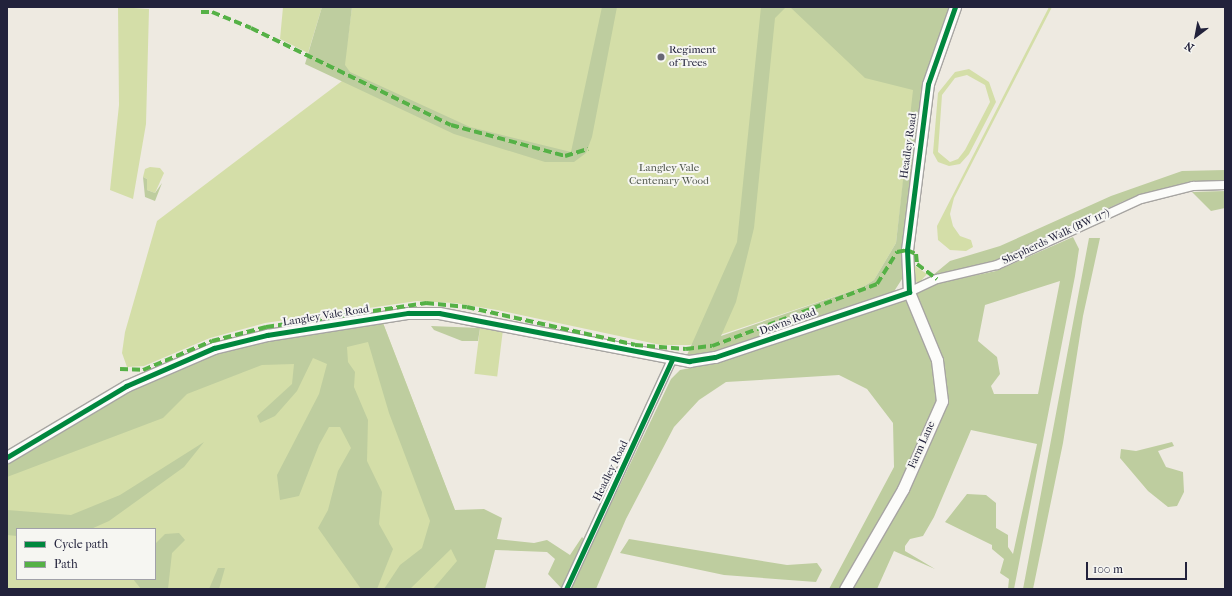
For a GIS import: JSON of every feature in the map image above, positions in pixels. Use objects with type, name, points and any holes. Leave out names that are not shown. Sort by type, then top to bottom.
[{"type":"street","name":"Headley Road","points":[[909,292],[907,250],[928,84],[955,7]]},
{"type":"street","name":"Shepherds Walk (BW 117)","points":[[909,292],[926,282],[997,265],[1118,208],[1181,188],[1225,184]]},
{"type":"street","name":"Downs Road","points":[[672,360],[715,357],[909,292]]},
{"type":"street","name":"Farm Lane","points":[[845,589],[903,489],[942,401],[937,360],[909,292]]},
{"type":"street","name":"Langley Vale Road","points":[[7,457],[35,443],[104,397],[194,356],[246,340],[408,313],[454,314],[672,360]]},
{"type":"street","name":"Headley Road","points":[[566,589],[672,360]]},
{"type":"green space","points":[[118,7],[149,9],[146,124],[133,199],[110,190],[119,105]]},
{"type":"green space","points":[[283,7],[322,7],[308,53],[280,39]]},
{"type":"green space","points":[[322,7],[352,7],[345,65],[350,72],[470,127],[571,152],[602,7],[617,7],[592,137],[586,153],[574,162],[545,162],[454,134],[305,64]]},
{"type":"green space","name":"Langley Vale Centenary Wood","points":[[352,7],[949,7],[914,90],[896,243],[874,280],[863,287],[690,345],[661,345],[497,310],[455,303],[417,301],[265,323],[210,338],[144,366],[127,367],[122,353],[125,332],[157,221],[342,81]]},
{"type":"green space","points":[[761,7],[786,7],[775,18],[754,228],[736,302],[721,336],[863,287],[874,280],[896,243],[913,90],[865,78],[790,7],[949,7],[921,91],[902,279],[893,293],[712,353],[687,355],[737,242]]},
{"type":"green space","points":[[1049,7],[1052,7],[954,198],[950,214],[953,226],[960,236],[971,240],[973,247],[966,251],[950,250],[938,240],[937,226]]},
{"type":"green space","points":[[969,69],[989,82],[996,102],[969,154],[960,164],[949,166],[938,162],[933,153],[938,93],[955,72]],"holes":[[[967,75],[985,85],[990,102],[965,150],[958,159],[950,162],[938,152],[942,95],[955,78]]]},
{"type":"green space","points":[[150,167],[160,168],[164,173],[155,193],[147,190],[147,179],[143,177],[145,169]]},
{"type":"green space","points":[[1225,170],[1225,180],[1190,183],[1124,201],[990,263],[933,275],[950,261],[1000,246],[1111,196],[1182,171]]},
{"type":"green space","points":[[143,177],[147,179],[147,190],[155,193],[162,183],[155,201],[145,197]]},
{"type":"green space","points":[[1225,191],[1225,208],[1211,211],[1192,192]]},
{"type":"green space","points":[[1073,237],[1079,249],[1014,589],[1008,589],[1009,579],[1000,573],[1004,559],[992,549],[992,545],[945,522],[967,494],[986,495],[996,503],[996,528],[1008,535],[1008,547],[1013,554],[1037,444],[971,430],[934,517],[923,536],[910,539],[905,546],[905,551],[935,569],[894,551],[877,589],[851,589],[946,403],[931,332],[916,294],[929,285],[996,271]],"holes":[[[1060,281],[1038,394],[994,394],[991,386],[1000,374],[997,357],[978,341],[985,305]]]},
{"type":"green space","points":[[1089,238],[1100,238],[1083,316],[1063,443],[1033,589],[1023,589]]},
{"type":"green space","points":[[911,254],[915,266],[927,274],[919,283],[911,279]]},
{"type":"green space","points":[[902,298],[910,304],[933,361],[938,401],[899,489],[841,589],[829,589],[894,467],[893,423],[867,389],[839,375],[726,382],[699,400],[674,427],[626,519],[596,589],[570,589],[671,379],[680,370],[705,365]]},
{"type":"green space","points":[[383,323],[485,589],[7,589],[7,462],[37,448],[82,414]]},
{"type":"green space","points":[[383,323],[455,510],[484,509],[502,518],[497,539],[534,543],[547,540],[570,555],[582,537],[586,541],[562,589],[548,574],[555,559],[547,552],[495,550],[485,589],[433,589],[457,561],[451,549],[410,589],[384,589],[400,565],[422,548],[430,521],[389,413],[368,342],[347,347],[348,362],[355,372],[354,387],[368,420],[367,461],[382,492],[379,524],[393,549],[377,589],[361,589],[318,528],[328,510],[338,471],[351,448],[340,427],[329,427],[319,445],[299,496],[280,500],[277,475],[319,394],[327,364],[313,358],[297,391],[275,416],[260,423],[257,416],[292,384],[294,364],[262,365],[187,394],[163,418],[7,477],[7,462],[37,448],[82,414],[128,389],[234,345]]},
{"type":"green space","points":[[431,326],[480,328],[478,341],[462,341],[434,330]]},
{"type":"green space","points":[[480,328],[503,331],[497,376],[474,374]]},
{"type":"green space","points":[[204,442],[184,467],[109,521],[93,528],[16,528],[16,536],[7,535],[7,510],[71,515],[120,495]]},
{"type":"green space","points":[[1172,442],[1174,446],[1158,451],[1166,467],[1183,472],[1184,492],[1177,506],[1168,507],[1148,491],[1120,458],[1121,449],[1136,451]]},
{"type":"green space","points":[[179,533],[185,540],[172,553],[168,589],[141,589],[134,580],[156,580],[156,543],[165,534]]},
{"type":"green space","points":[[629,539],[787,565],[817,563],[822,570],[816,582],[724,575],[620,553]]},
{"type":"green space","points":[[218,568],[225,568],[219,589],[209,589]]},
{"type":"marked path","points":[[201,12],[212,12],[251,28],[451,125],[565,156],[588,149]]},
{"type":"marked path","points":[[120,369],[143,370],[212,341],[266,327],[426,303],[467,307],[635,345],[686,349],[712,346],[877,284],[897,252],[907,250],[916,254],[917,264],[937,279]]},
{"type":"cycle path","points":[[7,457],[126,386],[214,348],[267,335],[408,313],[439,313],[689,361],[715,357],[909,292],[907,250],[928,84],[955,7]]},
{"type":"cycle path","points":[[566,589],[672,360]]},
{"type":"place","name":"Regiment of Trees","points":[[661,57]]}]
